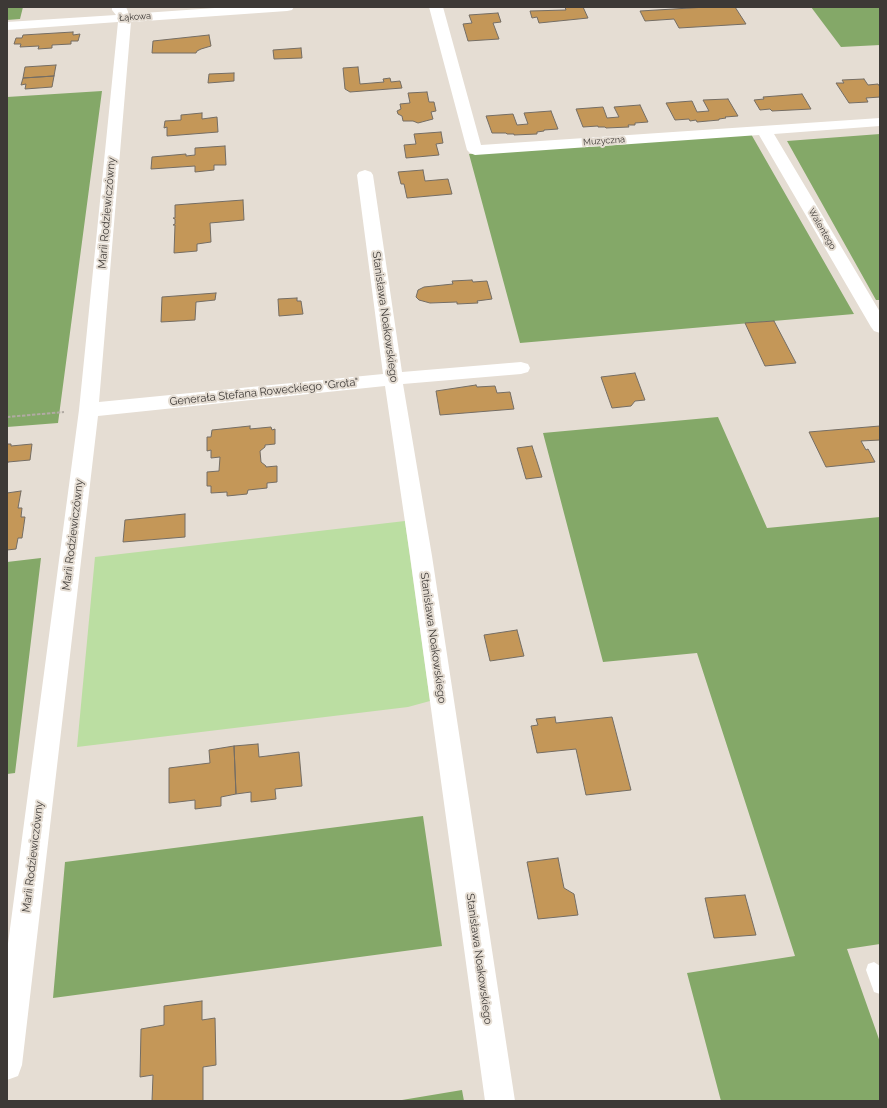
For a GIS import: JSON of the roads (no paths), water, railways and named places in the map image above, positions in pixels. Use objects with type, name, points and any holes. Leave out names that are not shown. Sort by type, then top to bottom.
[{"type":"street","name":"Łąkowa","points":[[7,26],[122,12],[287,7]]},
{"type":"street","name":"Muzyczna","points":[[436,7],[475,150],[880,122]]},
{"type":"street","name":"Marii Rodziewiczówny","points":[[7,1065],[89,410],[122,12]]},
{"type":"street","name":"Walentego","points":[[764,130],[880,327]]},
{"type":"street","name":"Stanisława Noakowskiego","points":[[365,175],[393,379],[422,556],[500,1101]]},
{"type":"street","name":"Generała Stefana Roweckiego \"Grota\"","points":[[89,410],[393,379],[521,368]]},
{"type":"lane","points":[[874,970],[880,986]]}]
